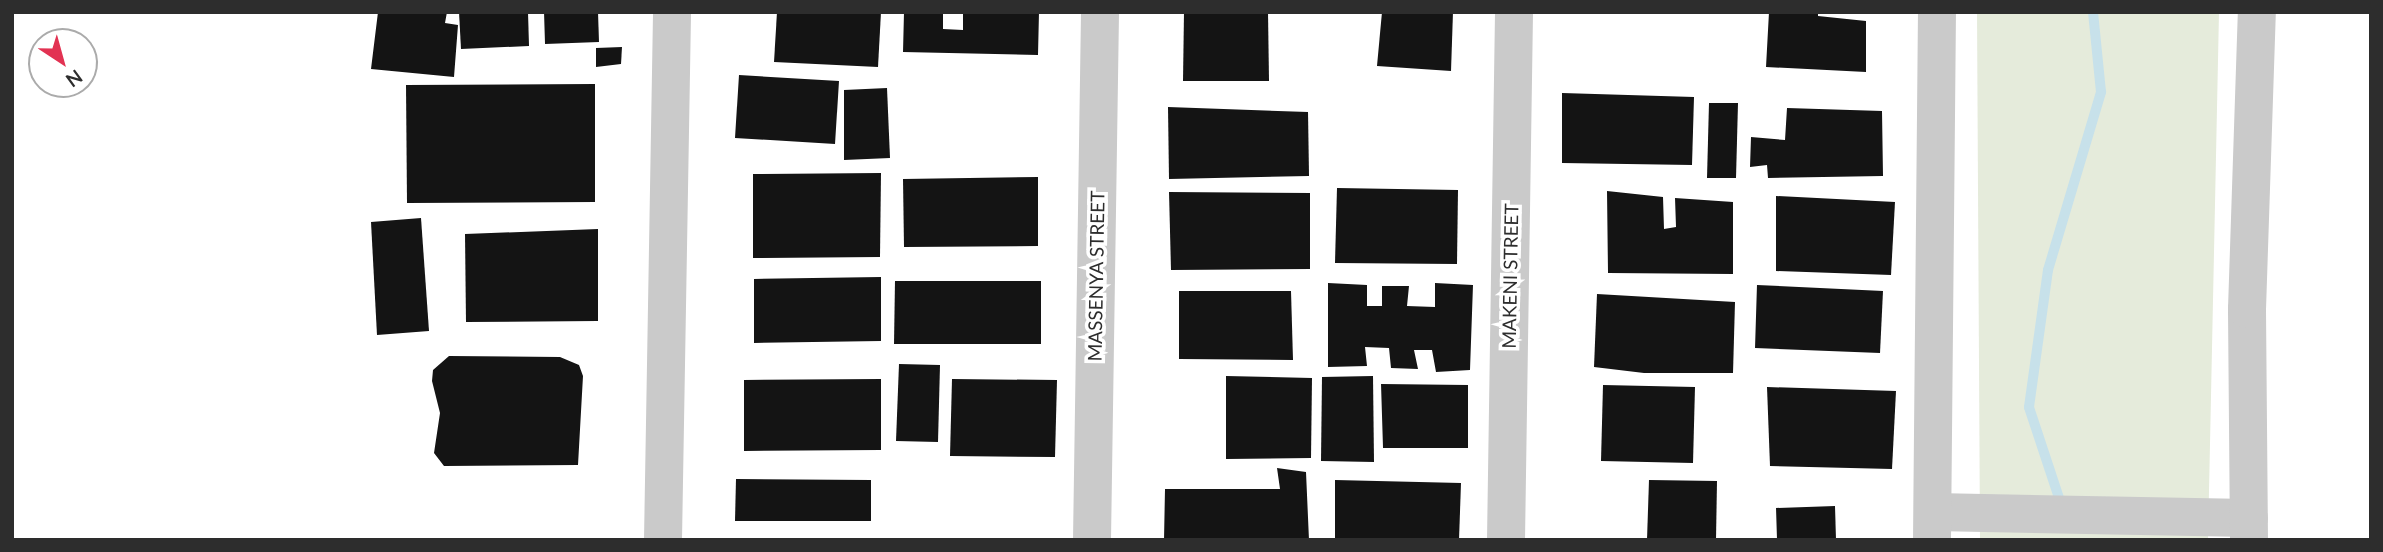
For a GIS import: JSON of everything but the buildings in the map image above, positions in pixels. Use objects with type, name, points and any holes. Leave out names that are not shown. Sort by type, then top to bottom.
[{"type":"street","points":[[663,540],[671,12]]},
{"type":"street","name":"MASSENYA STREET","points":[[1092,540],[1100,12]]},
{"type":"street","name":"MAKENI STREET","points":[[1506,540],[1514,12]]},
{"type":"street","points":[[1937,12],[1933,526],[2041,514],[2089,515],[2249,529],[2247,309],[2257,12]]},
{"type":"green space","points":[[1977,12],[2219,12],[2208,540],[1980,540]]},
{"type":"waterway","points":[[2062,507],[2029,407],[2048,270],[2101,92],[2093,12]]}]
